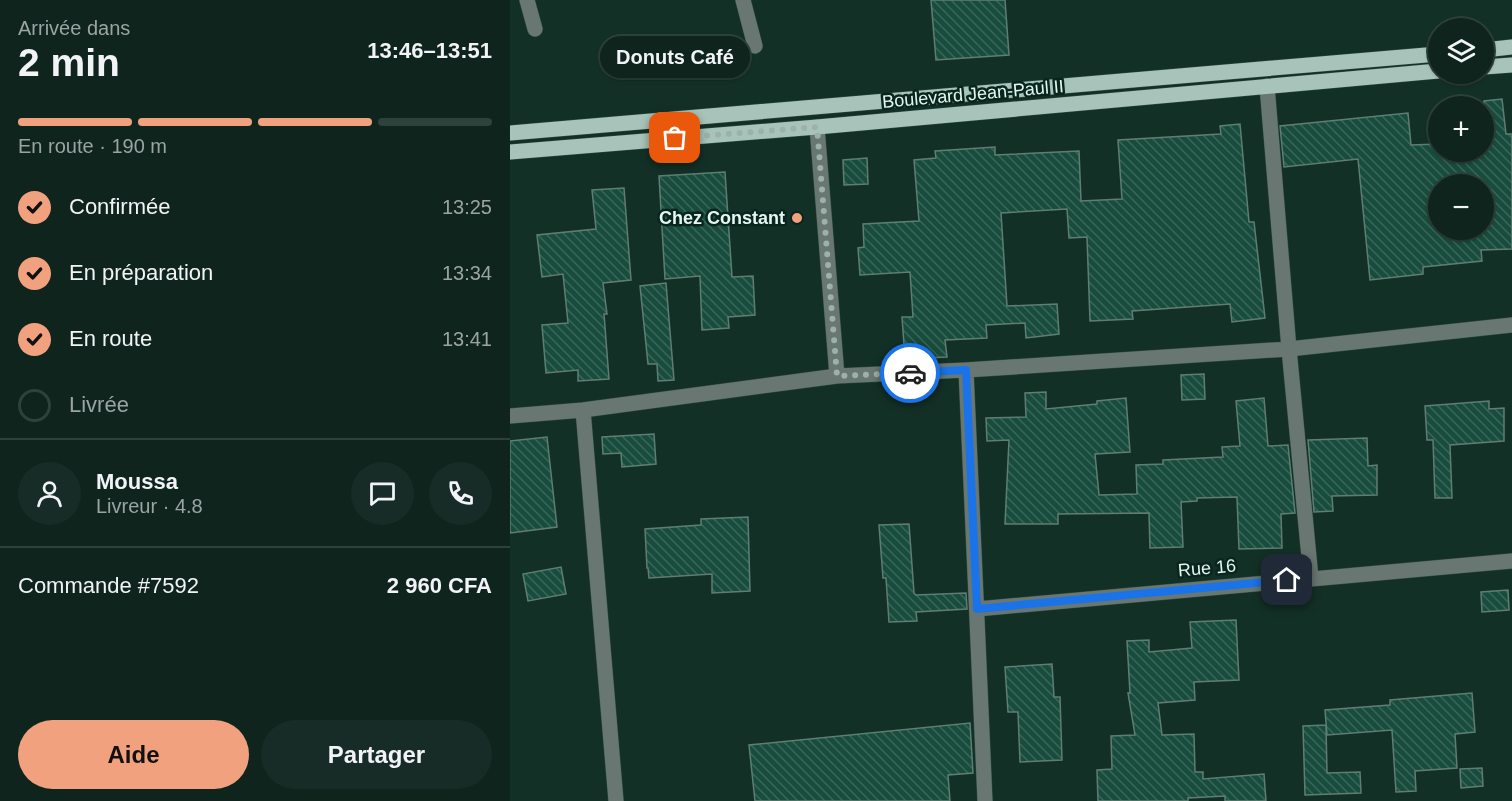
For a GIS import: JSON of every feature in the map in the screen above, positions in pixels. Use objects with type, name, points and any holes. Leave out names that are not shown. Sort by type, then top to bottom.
[{"type":"main road","points":[[1494,49],[1512,47]]},
{"type":"main road","name":"Boulevard Jean-Paul II","points":[[510,133],[1428,55]]},
{"type":"main road","points":[[1494,66],[1512,64]]},
{"type":"main road","name":"Boulevard Jean-Paul II","points":[[510,152],[1428,72]]},
{"type":"street","points":[[527,0],[535,29]]},
{"type":"street","points":[[742,0],[755,46]]},
{"type":"street","points":[[1267,86],[1311,578]]},
{"type":"street","points":[[817,127],[837,376]]},
{"type":"street","points":[[510,416],[583,410],[837,376],[1289,349],[1512,326]]},
{"type":"street","points":[[966,370],[986,801]]},
{"type":"street","points":[[583,410],[616,801]]},
{"type":"street","name":"Rue 16","points":[[977,609],[1512,561]]},
{"type":"building","points":[[931,0],[1005,0],[1009,55],[936,60]]},
{"type":"building","points":[[1502,99],[1506,134],[1512,134],[1512,249],[1481,250],[1482,261],[1423,267],[1423,274],[1370,280],[1358,159],[1284,167],[1280,126],[1408,113],[1411,145],[1428,144],[1428,162],[1494,162],[1494,100]]},
{"type":"building","points":[[1240,124],[1249,222],[1254,222],[1265,318],[1232,322],[1230,304],[1132,311],[1133,319],[1090,321],[1087,237],[1069,238],[1067,209],[1001,213],[1007,306],[1057,304],[1059,334],[1026,338],[1025,323],[986,325],[987,338],[945,340],[947,357],[905,359],[902,317],[913,317],[910,272],[860,275],[858,248],[864,247],[863,224],[919,221],[914,160],[936,158],[935,151],[995,147],[995,155],[1079,151],[1081,201],[1122,199],[1118,140],[1221,134],[1220,126]]},
{"type":"building","points":[[867,158],[868,184],[844,185],[843,160]]},
{"type":"building","points":[[725,172],[732,277],[753,276],[755,315],[728,317],[729,328],[702,330],[700,276],[665,279],[659,176]]},
{"type":"building","points":[[624,188],[631,280],[603,283],[607,314],[604,314],[609,379],[578,381],[578,370],[546,373],[542,325],[568,323],[563,274],[542,277],[537,235],[596,229],[592,190]]},
{"type":"building","points":[[666,283],[674,380],[658,381],[657,364],[648,364],[640,286]]},
{"type":"building","points":[[1204,374],[1205,399],[1182,400],[1181,375]]},
{"type":"building","points":[[1046,392],[1046,409],[1097,404],[1097,401],[1126,398],[1130,452],[1095,454],[1099,495],[1137,494],[1136,465],[1163,464],[1163,460],[1223,457],[1222,447],[1240,446],[1236,401],[1264,398],[1268,446],[1288,445],[1295,513],[1281,514],[1282,548],[1239,549],[1237,497],[1197,498],[1197,501],[1181,502],[1183,547],[1150,548],[1149,513],[1058,514],[1058,524],[1005,524],[1009,440],[987,441],[986,418],[1026,417],[1025,393]]},
{"type":"building","points":[[1489,401],[1489,409],[1504,408],[1504,441],[1450,445],[1452,498],[1435,498],[1433,440],[1427,440],[1425,406]]},
{"type":"building","points":[[654,434],[656,464],[622,467],[621,453],[603,454],[602,437]]},
{"type":"building","points":[[547,437],[557,527],[510,533],[510,441]]},
{"type":"building","points":[[1367,438],[1368,466],[1377,465],[1377,495],[1332,496],[1333,511],[1314,512],[1308,440]]},
{"type":"building","points":[[748,517],[750,591],[712,593],[712,574],[649,578],[645,529],[701,525],[701,519]]},
{"type":"building","points":[[909,524],[914,593],[916,595],[966,593],[967,609],[916,612],[917,621],[889,622],[879,525]]},
{"type":"building","points":[[561,567],[566,594],[528,601],[523,574]]},
{"type":"building","points":[[1508,590],[1509,610],[1482,612],[1481,592]]},
{"type":"building","points":[[1236,620],[1239,680],[1194,682],[1195,700],[1158,703],[1162,735],[1194,734],[1195,772],[1203,772],[1203,779],[1264,774],[1266,801],[1225,801],[1225,796],[1188,798],[1188,801],[1098,801],[1097,770],[1112,769],[1111,736],[1135,735],[1128,693],[1130,693],[1127,641],[1149,640],[1149,652],[1192,648],[1190,622]]},
{"type":"building","points":[[1052,664],[1054,697],[1060,697],[1062,760],[1020,762],[1018,712],[1008,712],[1005,667]]},
{"type":"building","points":[[1472,693],[1475,732],[1455,734],[1457,768],[1415,771],[1416,791],[1396,792],[1392,730],[1327,735],[1325,710],[1390,705],[1390,700]]},
{"type":"building","points":[[970,723],[973,773],[948,775],[950,801],[755,801],[749,745]]},
{"type":"building","points":[[1326,725],[1327,773],[1360,772],[1361,793],[1305,795],[1303,726]]},
{"type":"building","points":[[1482,768],[1483,786],[1461,788],[1460,769]]},
{"type":"way so far","points":[[675,138],[817,127],[837,376],[910,373]]},
{"type":"place","name":"Donuts Café","points":[[675,138]]},
{"type":"place","name":"Chez Constant","points":[[797,218]]},
{"type":"route","points":[[910,373],[966,370],[977,609],[1287,580]]}]
